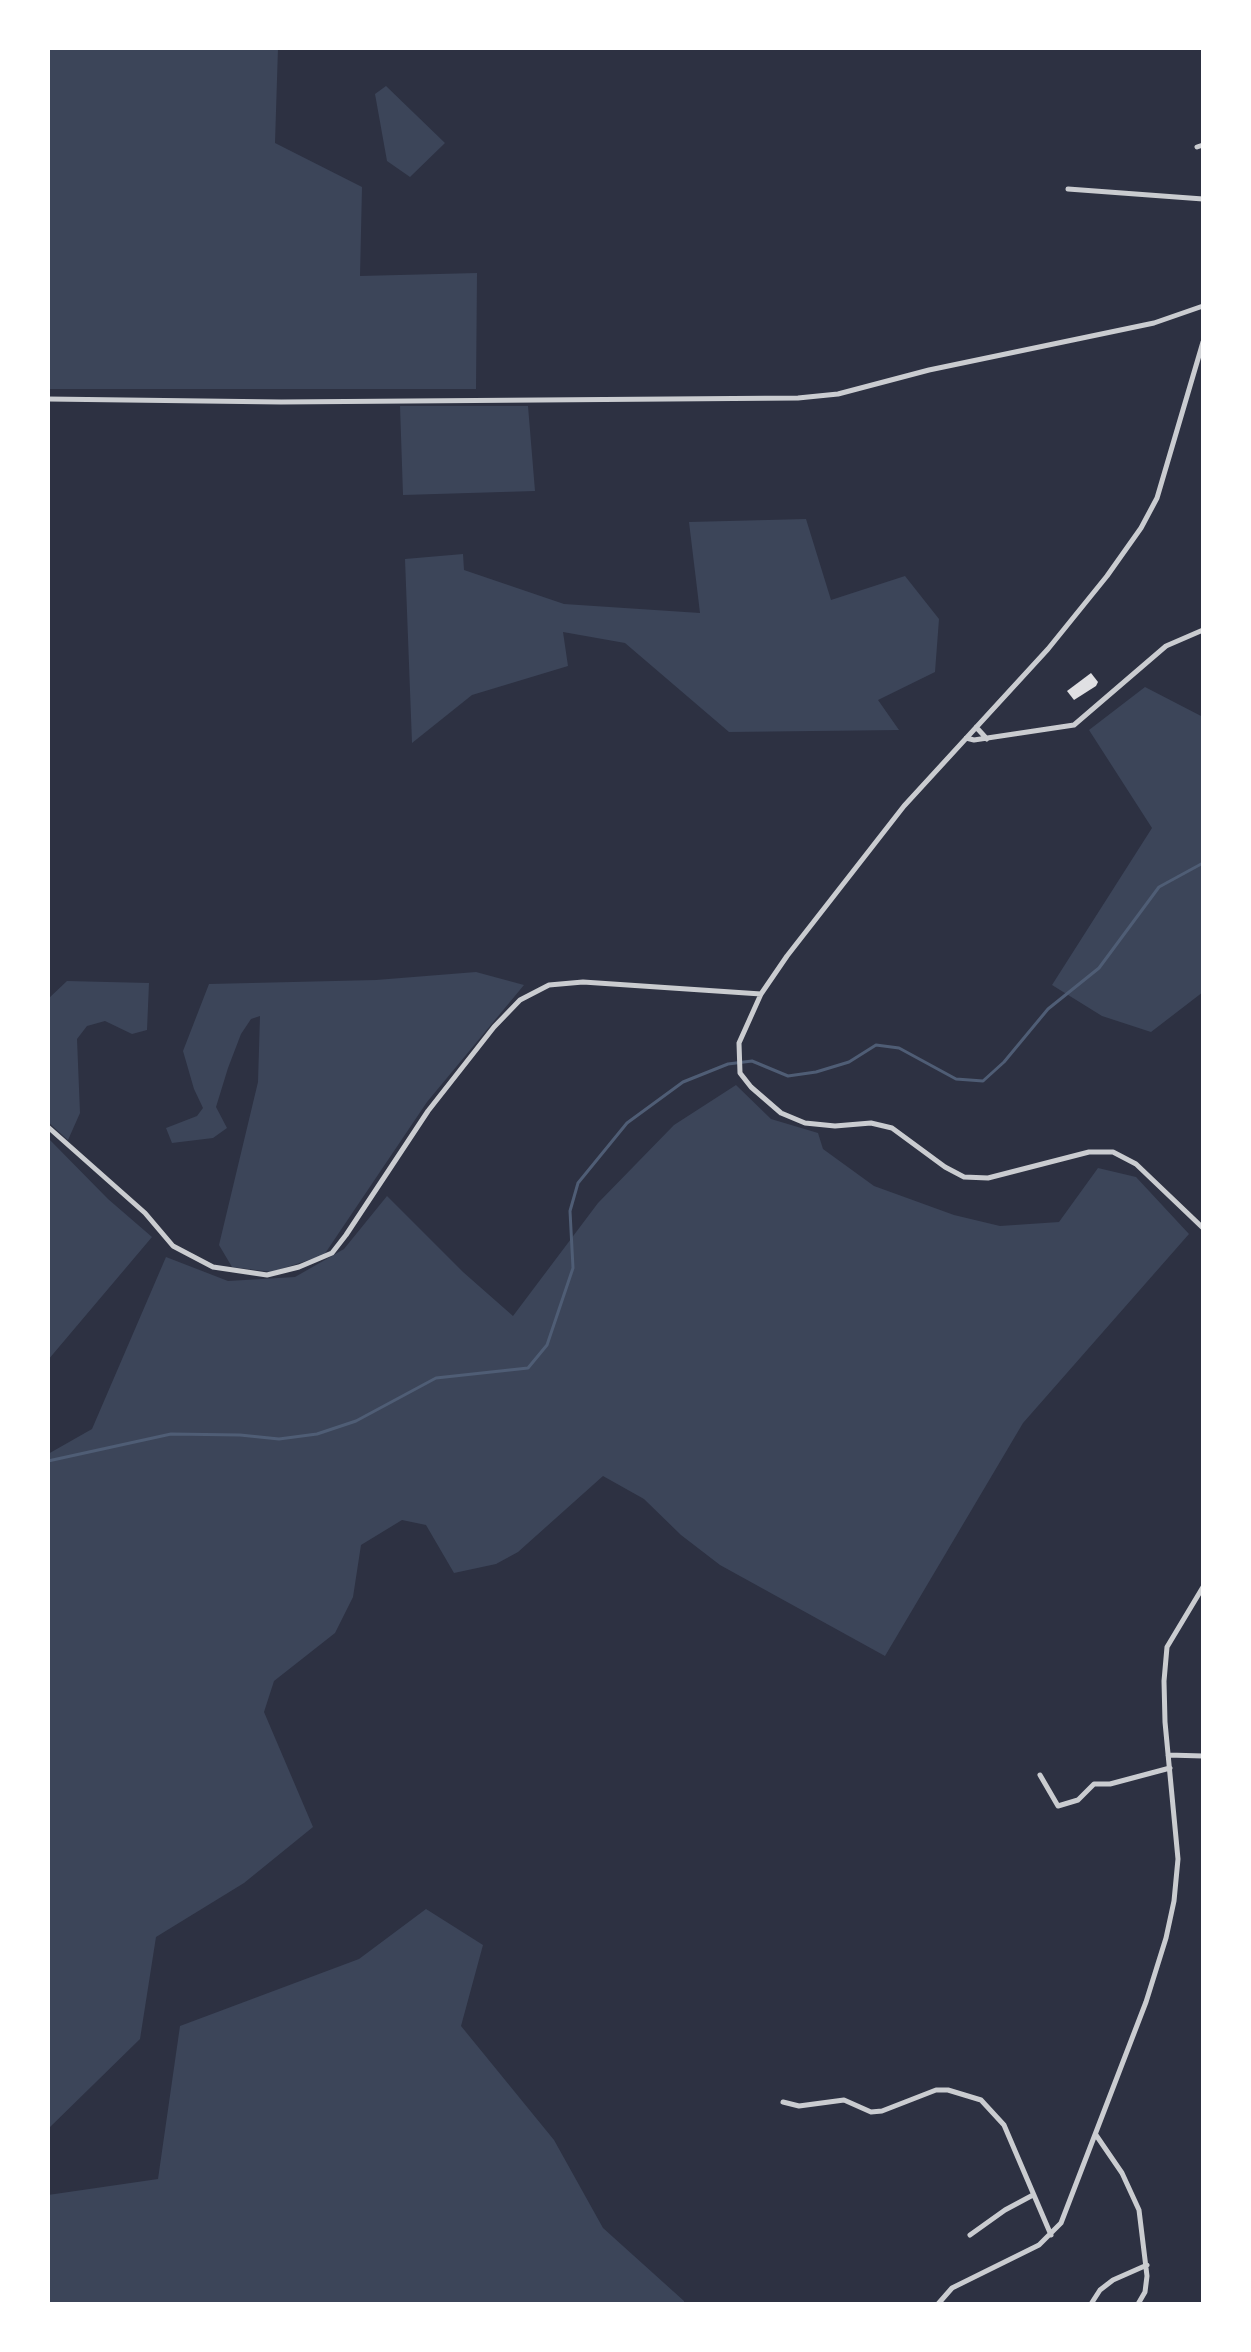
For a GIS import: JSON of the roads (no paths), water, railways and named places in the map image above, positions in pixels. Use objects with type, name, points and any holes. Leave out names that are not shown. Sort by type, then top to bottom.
[{"type":"street","points":[[1068,189],[1203,199]]},
{"type":"street","points":[[48,399],[281,402],[798,398],[838,394],[929,370],[1154,323],[1201,307]]},
{"type":"street","points":[[1203,342],[1157,498],[1141,528],[1107,576],[1048,649],[904,806],[787,956],[761,994],[740,1043],[740,1073],[751,1087],[781,1113],[805,1123],[835,1126],[871,1123],[892,1128],[945,1167],[964,1177],[988,1178],[1089,1152],[1113,1152],[1136,1164],[1203,1228]]},
{"type":"street","points":[[966,738],[987,739],[1074,725],[1166,646],[1203,630]]},
{"type":"street","points":[[976,727],[987,739]]},
{"type":"street","points":[[48,1127],[145,1213],[172,1246],[213,1267],[267,1275],[298,1267],[332,1253],[428,1112],[494,1027],[520,1000],[549,985],[583,982],[761,994]]},
{"type":"street","points":[[938,2304],[952,2288],[1039,2245],[1060,2223],[1146,2002],[1166,1938],[1174,1901],[1178,1859],[1168,1755],[1164,1681],[1167,1647],[1203,1587]]},
{"type":"street","points":[[1168,1755],[1203,1756]]},
{"type":"street","points":[[1040,1774],[1058,1806],[1078,1800],[1094,1784],[1110,1784],[1170,1768]]},
{"type":"street","points":[[783,2102],[799,2106],[844,2100],[871,2112],[882,2111],[936,2090],[966,2094],[981,2100],[1004,2125],[1051,2235]]},
{"type":"street","points":[[1096,2135],[1134,2196],[1144,2238],[1147,2265],[1145,2292],[1138,2304]]},
{"type":"street","points":[[970,2235],[1005,2210],[1033,2195]]},
{"type":"street","points":[[1090,2304],[1100,2290],[1113,2280],[1147,2265]]},
{"type":"waterway","points":[[48,1461],[171,1434],[240,1435],[279,1439],[317,1434],[356,1421],[436,1378],[528,1368],[547,1345],[573,1268],[570,1211],[578,1183],[627,1123],[683,1082],[728,1064],[752,1061],[788,1076],[816,1072],[849,1062],[876,1045],[899,1048],[956,1079],[983,1081],[1004,1062],[1048,1009],[1099,968],[1159,887],[1203,863]]}]
